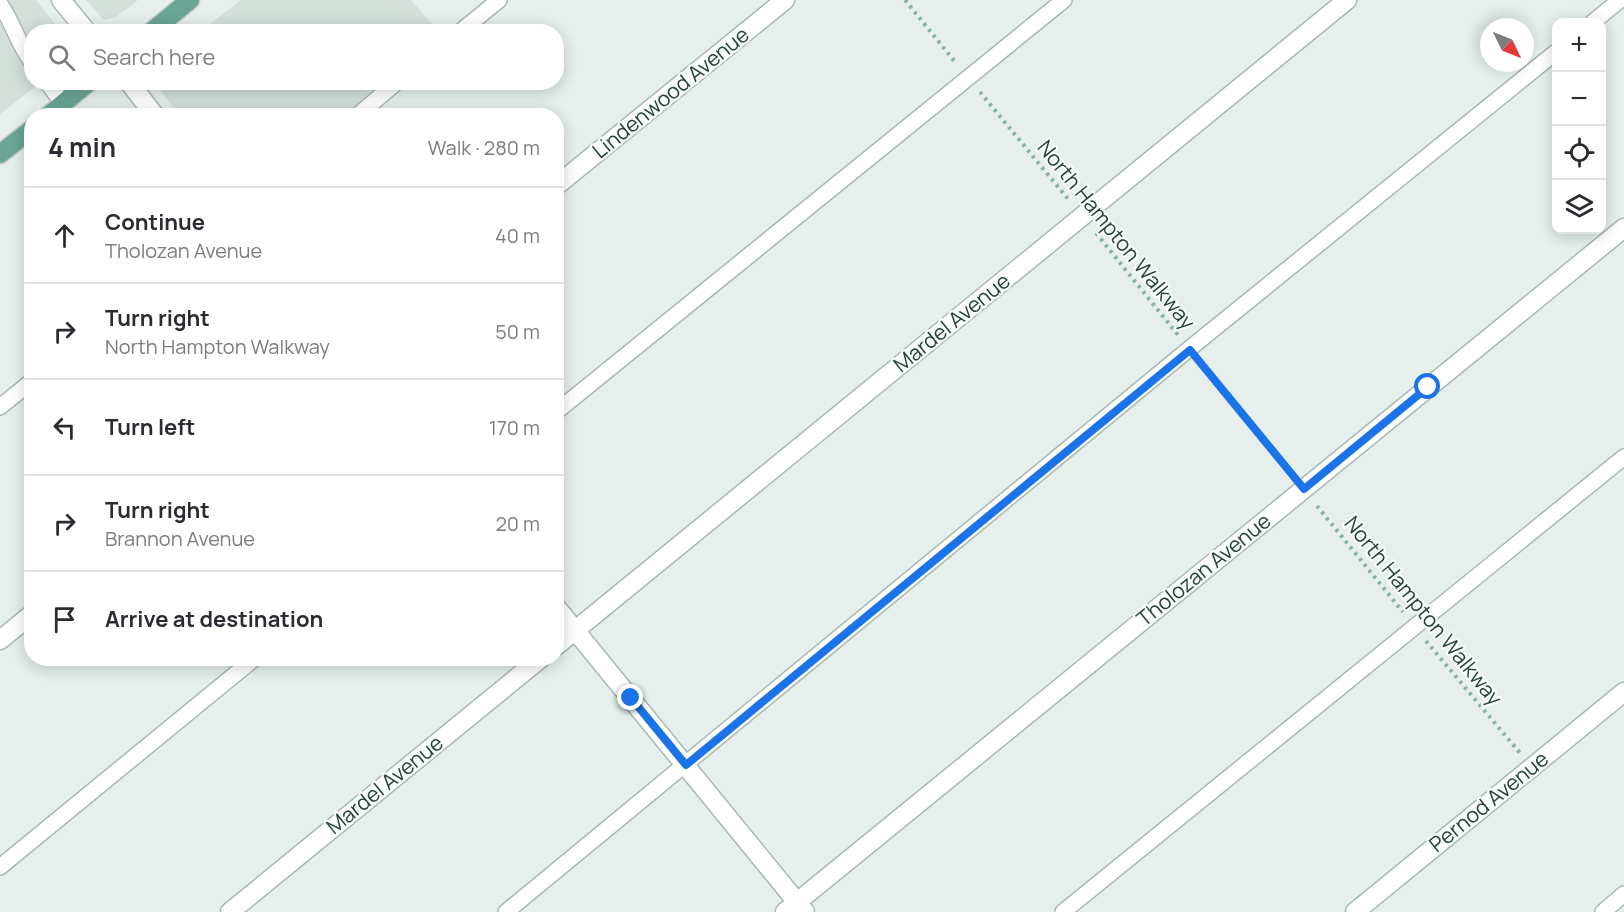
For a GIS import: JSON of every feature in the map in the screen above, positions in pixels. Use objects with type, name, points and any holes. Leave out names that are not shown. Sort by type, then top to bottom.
[{"type":"main road","points":[[160,24],[189,0]]},
{"type":"main road","points":[[58,108],[80,90]]},
{"type":"main road","points":[[1,151],[24,135]]},
{"type":"street","points":[[62,0],[81,24]]},
{"type":"street","name":"Lindenwood Avenue","points":[[564,180],[785,0]]},
{"type":"street","name":"Mardel Avenue","points":[[564,640],[1347,0]]},
{"type":"street","points":[[135,90],[149,108]]},
{"type":"street","name":"Tholozan Avenue","points":[[795,909],[1624,228]]},
{"type":"street","points":[[564,617],[686,765],[795,909]]},
{"type":"street","points":[[0,640],[24,620]]},
{"type":"street","name":"Mardel Avenue","points":[[230,912],[531,666]]},
{"type":"street","name":"Pernod Avenue","points":[[1355,912],[1624,692]]},
{"type":"lane","points":[[470,24],[499,0]]},
{"type":"lane","points":[[564,406],[1064,0]]},
{"type":"lane","points":[[1598,18],[1620,0]]},
{"type":"lane","points":[[0,2],[24,49]]},
{"type":"lane","points":[[506,912],[1552,56]]},
{"type":"lane","points":[[53,90],[63,104]]},
{"type":"lane","points":[[367,108],[388,90]]},
{"type":"lane","points":[[0,407],[24,388]]},
{"type":"lane","points":[[1063,912],[1624,457]]},
{"type":"lane","points":[[0,867],[245,666]]},
{"type":"lane","points":[[1603,912],[1624,894]]},
{"type":"path","name":"North Hampton Walkway","points":[[905,0],[1415,627],[1532,767]]},
{"type":"shaded area","points":[[0,0],[36,0],[55,24],[24,24],[24,90],[31,90],[0,114]]},
{"type":"shaded area","points":[[86,0],[138,0],[116,17],[104,20]]},
{"type":"shaded area","points":[[241,0],[411,0],[432,24],[210,24]]},
{"type":"shaded area","points":[[160,90],[377,90],[355,108],[174,108]]},
{"type":"route","points":[[631,698],[686,765],[1190,350],[1304,489],[1428,387]]}]
